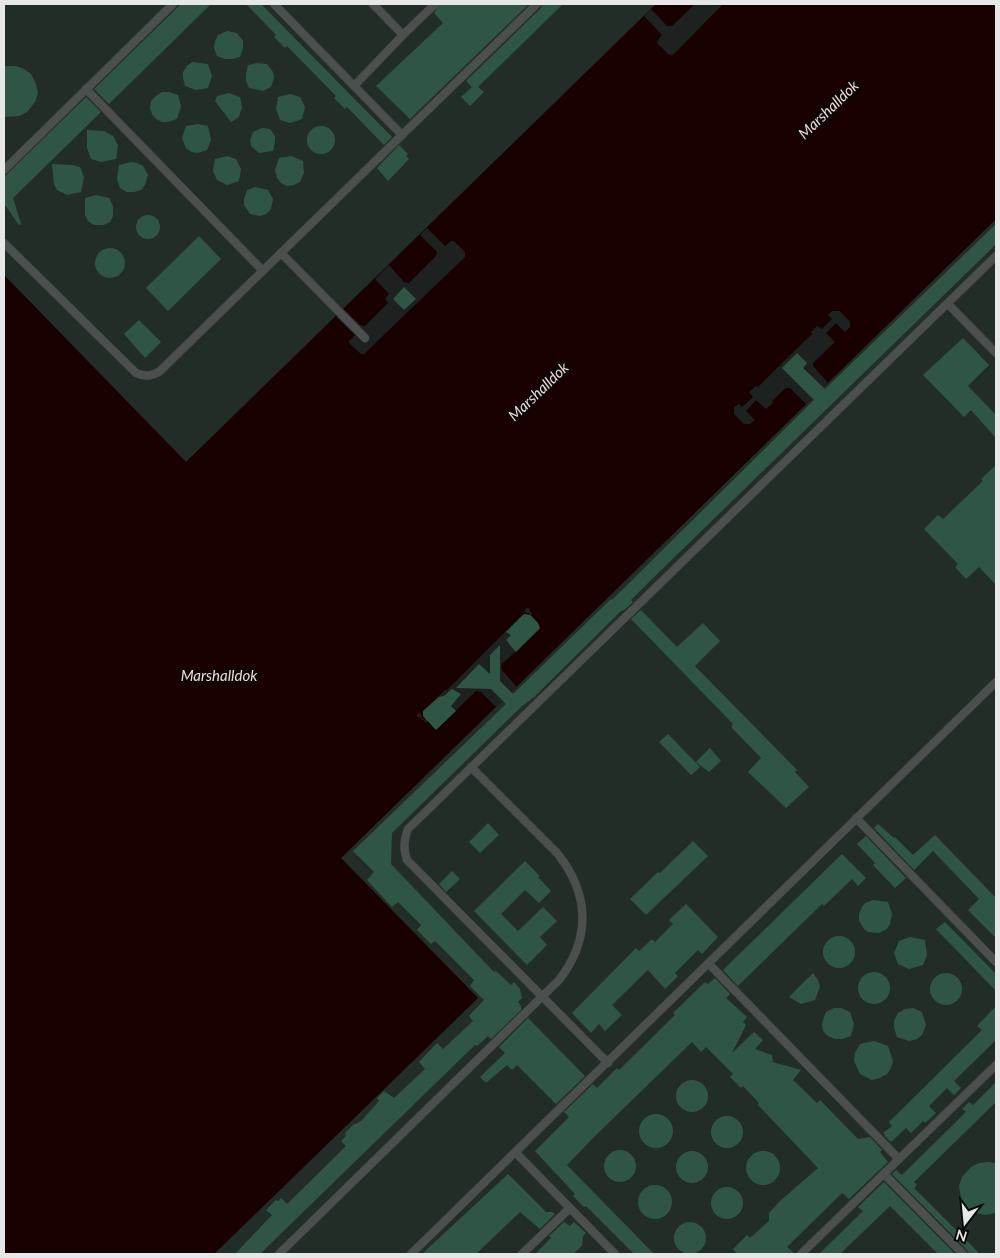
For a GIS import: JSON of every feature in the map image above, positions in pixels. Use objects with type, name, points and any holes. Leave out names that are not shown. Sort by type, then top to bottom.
[{"type":"lane","points":[[4,170],[173,4]]},
{"type":"lane","points":[[274,4],[402,135]]},
{"type":"lane","points":[[373,4],[403,35]]},
{"type":"lane","points":[[354,86],[435,4]]},
{"type":"lane","points":[[4,244],[136,373],[142,376],[151,376],[159,372],[537,4]]},
{"type":"lane","points":[[86,89],[263,270]]},
{"type":"lane","points":[[281,253],[366,338]]},
{"type":"lane","points":[[608,1063],[407,860],[404,850],[408,829],[996,256]]},
{"type":"lane","points":[[948,304],[996,353]]},
{"type":"lane","points":[[989,346],[996,340]]},
{"type":"lane","points":[[411,1254],[996,682]]},
{"type":"lane","points":[[279,1254],[559,980],[570,966],[578,950],[583,919],[575,880],[567,865],[471,767]]},
{"type":"lane","points":[[856,818],[996,962]]},
{"type":"lane","points":[[709,964],[899,1159]]},
{"type":"lane","points":[[801,1254],[996,1065]]},
{"type":"lane","points":[[516,1153],[615,1254]]},
{"type":"lane","points":[[884,1174],[963,1254]]},
{"type":"lane","points":[[522,1254],[570,1208]]},
{"type":"shaded area","points":[[4,4],[656,4],[186,462],[4,275]]},
{"type":"shaded area","points":[[996,219],[996,1254],[214,1254],[478,998],[341,858]]},
{"type":"water","name":"Marshalldok","points":[[656,4],[996,4],[996,219],[341,858],[478,998],[214,1254],[4,1254],[4,275],[186,462]]},
{"type":"pier","points":[[695,4],[723,4],[677,51],[672,55],[668,54],[657,43],[662,35],[644,16],[651,9],[667,26],[672,26]]},
{"type":"pier","points":[[427,228],[445,246],[454,241],[465,252],[465,257],[364,354],[361,354],[349,343],[355,335],[336,317],[344,309],[360,325],[365,326],[388,303],[385,299],[389,294],[375,279],[389,265],[404,282],[409,283],[436,256],[437,252],[420,235]]},
{"type":"pier","points":[[832,311],[840,311],[850,322],[850,327],[845,332],[836,323],[826,333],[835,342],[813,363],[813,366],[828,383],[806,404],[790,388],[786,388],[766,409],[756,400],[746,411],[755,420],[750,424],[744,424],[734,414],[734,407],[739,404],[742,407],[753,397],[749,392],[756,386],[758,387],[812,334],[811,332],[817,326],[822,329],[832,319],[828,315]]},
{"type":"pier","points":[[528,607],[531,615],[538,623],[539,630],[501,665],[502,670],[517,687],[496,707],[481,692],[476,691],[436,729],[428,721],[426,723],[416,716],[420,712],[426,721],[423,711],[447,690],[519,618],[524,614],[530,615],[524,611]]},
{"type":"building","points":[[181,4],[211,4],[109,104],[94,89]]},
{"type":"building","points":[[246,4],[261,4],[392,137],[384,145],[347,107],[345,109],[334,98],[336,96],[287,46],[285,48],[274,37],[276,35]]},
{"type":"building","points":[[440,4],[529,4],[410,119],[376,86],[443,23],[434,13]]},
{"type":"building","points":[[542,4],[563,4],[478,87],[484,92],[470,106],[461,97],[472,87],[466,81],[541,8]]},
{"type":"building","points":[[227,31],[237,33],[243,41],[240,57],[225,59],[217,56],[214,48],[215,41],[218,35]]},
{"type":"building","points":[[192,62],[208,64],[212,76],[208,88],[196,90],[185,86],[183,72]]},
{"type":"building","points":[[257,63],[267,64],[273,72],[274,78],[271,87],[263,91],[249,88],[246,81],[248,65]]},
{"type":"building","points":[[4,66],[16,66],[24,69],[31,74],[36,84],[38,93],[35,102],[27,112],[19,116],[4,117]]},
{"type":"building","points":[[162,92],[178,95],[181,107],[177,119],[162,122],[152,114],[150,108],[151,101]]},
{"type":"building","points":[[229,93],[240,97],[242,107],[239,117],[231,122],[215,101],[217,96]]},
{"type":"building","points":[[290,94],[300,97],[305,107],[302,119],[290,123],[280,120],[276,109],[278,97]]},
{"type":"building","points":[[86,97],[101,112],[13,198],[21,224],[19,225],[5,205],[4,207],[4,177]]},
{"type":"building","points":[[198,124],[208,126],[211,140],[207,150],[198,153],[191,152],[186,148],[182,138],[186,126]]},
{"type":"building","points":[[321,126],[331,130],[335,140],[331,150],[321,154],[311,150],[307,140],[311,130]]},
{"type":"building","points":[[262,128],[270,129],[275,136],[273,151],[259,153],[251,146],[250,141],[253,132]]},
{"type":"building","points":[[87,130],[104,131],[113,136],[118,145],[116,159],[101,162],[91,159],[87,148]]},
{"type":"building","points":[[399,145],[408,154],[406,156],[409,159],[388,181],[377,168]]},
{"type":"building","points":[[227,156],[236,159],[241,169],[239,181],[227,185],[217,180],[213,171],[215,159]]},
{"type":"building","points":[[291,156],[303,161],[304,173],[300,182],[287,186],[277,178],[275,170],[279,158]]},
{"type":"building","points":[[131,162],[143,166],[148,175],[145,185],[141,190],[127,192],[120,188],[117,179],[119,165]]},
{"type":"building","points":[[52,164],[80,167],[84,177],[81,192],[67,195],[57,190],[54,184]]},
{"type":"building","points":[[255,187],[268,190],[273,199],[271,209],[266,214],[260,216],[250,214],[244,205],[247,190]]},
{"type":"building","points":[[96,195],[109,198],[113,206],[113,216],[110,222],[104,225],[94,225],[88,221],[85,215],[85,198]]},
{"type":"building","points":[[148,215],[156,219],[160,227],[156,235],[148,239],[140,235],[136,227],[140,219]]},
{"type":"building","points":[[996,224],[996,244],[652,579],[631,600],[633,602],[622,610],[392,833],[391,864],[494,972],[496,971],[511,985],[514,982],[520,989],[522,998],[518,1002],[521,1010],[491,1039],[488,1036],[477,1046],[475,1045],[260,1254],[235,1254],[272,1215],[266,1210],[276,1200],[278,1201],[281,1198],[287,1204],[346,1146],[341,1141],[346,1136],[345,1133],[354,1124],[362,1120],[379,1101],[377,1098],[384,1091],[394,1098],[425,1069],[419,1062],[437,1043],[443,1049],[473,1021],[469,1016],[484,1000],[470,986],[474,980],[435,941],[431,944],[417,930],[421,925],[398,902],[392,907],[367,880],[374,872],[353,851],[506,704],[491,689],[456,688],[479,664],[490,674],[490,655],[500,645],[500,681],[513,694],[612,600],[814,400],[782,368],[797,353],[807,363],[803,368],[825,389]]},
{"type":"building","points":[[199,236],[221,259],[168,311],[146,288]]},
{"type":"building","points":[[110,248],[121,252],[125,263],[121,274],[110,278],[99,274],[95,263],[99,252]]},
{"type":"building","points":[[404,287],[416,299],[404,310],[393,299]]},
{"type":"building","points":[[139,320],[161,342],[145,358],[124,334]]},
{"type":"building","points":[[963,338],[989,365],[968,386],[996,415],[996,438],[971,410],[964,417],[923,375]]},
{"type":"building","points":[[996,465],[996,585],[979,567],[966,579],[955,567],[958,564],[924,529],[938,515],[943,519],[983,481],[981,479]]},
{"type":"building","points":[[641,610],[677,647],[703,623],[720,641],[695,666],[797,770],[795,772],[809,787],[786,808],[748,772],[761,758],[731,727],[733,724],[631,619]]},
{"type":"building","points":[[524,614],[530,615],[540,628],[516,652],[506,640],[511,635],[506,632]]},
{"type":"building","points":[[452,689],[461,694],[451,706],[456,711],[436,730],[423,716],[423,711]]},
{"type":"building","points":[[668,734],[700,767],[691,775],[659,742]]},
{"type":"building","points":[[710,748],[721,761],[709,772],[696,762]]},
{"type":"building","points":[[488,823],[499,835],[480,853],[469,842]]},
{"type":"building","points":[[878,824],[895,837],[913,855],[935,835],[996,898],[996,938],[968,910],[979,899],[933,851],[914,870],[874,828]]},
{"type":"building","points":[[866,836],[906,878],[895,888],[873,865],[875,863],[857,844]]},
{"type":"building","points":[[693,841],[708,856],[646,915],[630,899]]},
{"type":"building","points":[[842,854],[866,878],[858,886],[852,879],[824,906],[822,904],[738,986],[723,970]]},
{"type":"building","points":[[525,861],[540,876],[538,877],[551,891],[539,903],[525,890],[501,914],[518,931],[543,907],[557,921],[540,937],[547,945],[527,965],[474,911]]},
{"type":"building","points":[[452,871],[460,879],[446,892],[439,884]]},
{"type":"building","points":[[873,900],[888,902],[892,914],[887,929],[879,933],[868,932],[859,921],[862,907],[865,903]]},
{"type":"building","points":[[686,904],[718,937],[702,954],[698,950],[675,973],[678,976],[665,989],[648,970],[612,1005],[622,1015],[605,1031],[599,1024],[591,1033],[572,1013],[636,948],[639,951],[652,939],[655,942],[673,924],[669,920]]},
{"type":"building","points":[[945,922],[996,974],[996,991],[936,929]]},
{"type":"building","points":[[839,936],[845,937],[850,941],[854,946],[854,958],[850,963],[845,967],[839,968],[833,967],[828,963],[824,958],[823,952],[824,946],[828,941],[833,937]]},
{"type":"building","points":[[910,937],[925,940],[927,955],[923,965],[909,969],[898,964],[894,953],[899,941]]},
{"type":"building","points":[[874,972],[886,976],[890,988],[886,1000],[874,1004],[862,1000],[858,988],[862,976]]},
{"type":"building","points":[[813,973],[820,987],[815,1000],[801,1004],[789,997]]},
{"type":"building","points":[[946,973],[958,977],[962,989],[958,1001],[946,1005],[934,1001],[930,989],[934,977]]},
{"type":"building","points":[[715,978],[730,994],[726,998],[747,1017],[743,1022],[746,1025],[732,1053],[754,1032],[763,1040],[755,1049],[772,1055],[773,1062],[801,1070],[793,1080],[817,1103],[820,1100],[858,1139],[870,1137],[882,1150],[880,1152],[888,1162],[849,1199],[842,1193],[787,1247],[795,1254],[737,1254],[733,1249],[747,1235],[750,1238],[769,1221],[769,1213],[780,1201],[818,1168],[758,1105],[759,1103],[743,1086],[741,1088],[730,1077],[733,1074],[706,1047],[701,1052],[692,1042],[567,1165],[654,1254],[634,1254],[586,1206],[584,1207],[573,1196],[575,1194],[535,1151],[569,1117],[564,1112],[593,1084],[597,1088],[617,1068],[619,1070],[675,1015],[673,1013],[705,982],[708,984]]},
{"type":"building","points":[[996,1006],[996,1040],[954,1081],[961,1088],[954,1095],[947,1088],[929,1106],[936,1113],[925,1123],[923,1121],[911,1133],[906,1128],[891,1142],[883,1133],[892,1126],[889,1122],[982,1030],[977,1026]]},
{"type":"building","points":[[834,1008],[841,1008],[850,1012],[854,1024],[851,1036],[835,1039],[823,1031],[822,1024],[826,1012]]},
{"type":"building","points":[[913,1008],[922,1012],[926,1025],[922,1035],[917,1039],[909,1041],[897,1037],[894,1021],[898,1013],[905,1009]]},
{"type":"building","points":[[528,1018],[585,1076],[556,1104],[517,1065],[512,1070],[507,1065],[486,1083],[480,1077],[505,1053],[499,1047]]},
{"type":"building","points":[[874,1041],[888,1046],[893,1061],[887,1074],[872,1080],[860,1074],[854,1061],[855,1053],[860,1044]]},
{"type":"building","points":[[692,1080],[698,1081],[703,1085],[707,1090],[707,1102],[703,1107],[698,1111],[692,1112],[686,1111],[681,1107],[677,1102],[676,1096],[677,1090],[681,1085],[686,1081]]},
{"type":"building","points":[[996,1082],[996,1102],[914,1182],[917,1185],[914,1188],[980,1254],[968,1254],[967,1250],[892,1174],[896,1170],[902,1175],[966,1112],[962,1109],[969,1102],[973,1105]]},
{"type":"building","points":[[656,1114],[668,1119],[673,1131],[668,1143],[656,1148],[644,1143],[639,1131],[644,1119]]},
{"type":"building","points":[[727,1116],[739,1120],[743,1132],[739,1144],[727,1148],[715,1144],[711,1132],[715,1120]]},
{"type":"building","points":[[620,1150],[632,1154],[636,1166],[632,1178],[620,1182],[608,1178],[604,1166],[608,1154]]},
{"type":"building","points":[[692,1151],[704,1155],[708,1167],[704,1179],[692,1183],[680,1179],[676,1167],[680,1155]]},
{"type":"building","points":[[763,1151],[775,1156],[780,1168],[775,1180],[763,1185],[751,1180],[746,1168],[751,1156]]},
{"type":"building","points":[[979,1163],[996,1163],[996,1213],[985,1215],[972,1212],[965,1206],[961,1198],[959,1186],[962,1177],[971,1167]]},
{"type":"building","points":[[508,1174],[546,1212],[555,1214],[540,1229],[520,1212],[476,1254],[422,1254]]},
{"type":"building","points":[[884,1182],[955,1254],[938,1254],[890,1206],[840,1254],[819,1254],[863,1211],[858,1207]]},
{"type":"building","points":[[655,1185],[667,1190],[672,1202],[667,1214],[655,1219],[643,1214],[638,1202],[643,1190]]},
{"type":"building","points":[[727,1187],[739,1191],[743,1203],[739,1215],[727,1219],[715,1215],[711,1203],[715,1191]]},
{"type":"building","points":[[564,1222],[570,1226],[574,1222],[586,1233],[583,1236],[582,1246],[573,1254],[535,1254],[551,1238],[549,1236]]},
{"type":"building","points":[[690,1222],[702,1226],[706,1238],[702,1250],[690,1254],[678,1250],[674,1238],[678,1226]]}]
